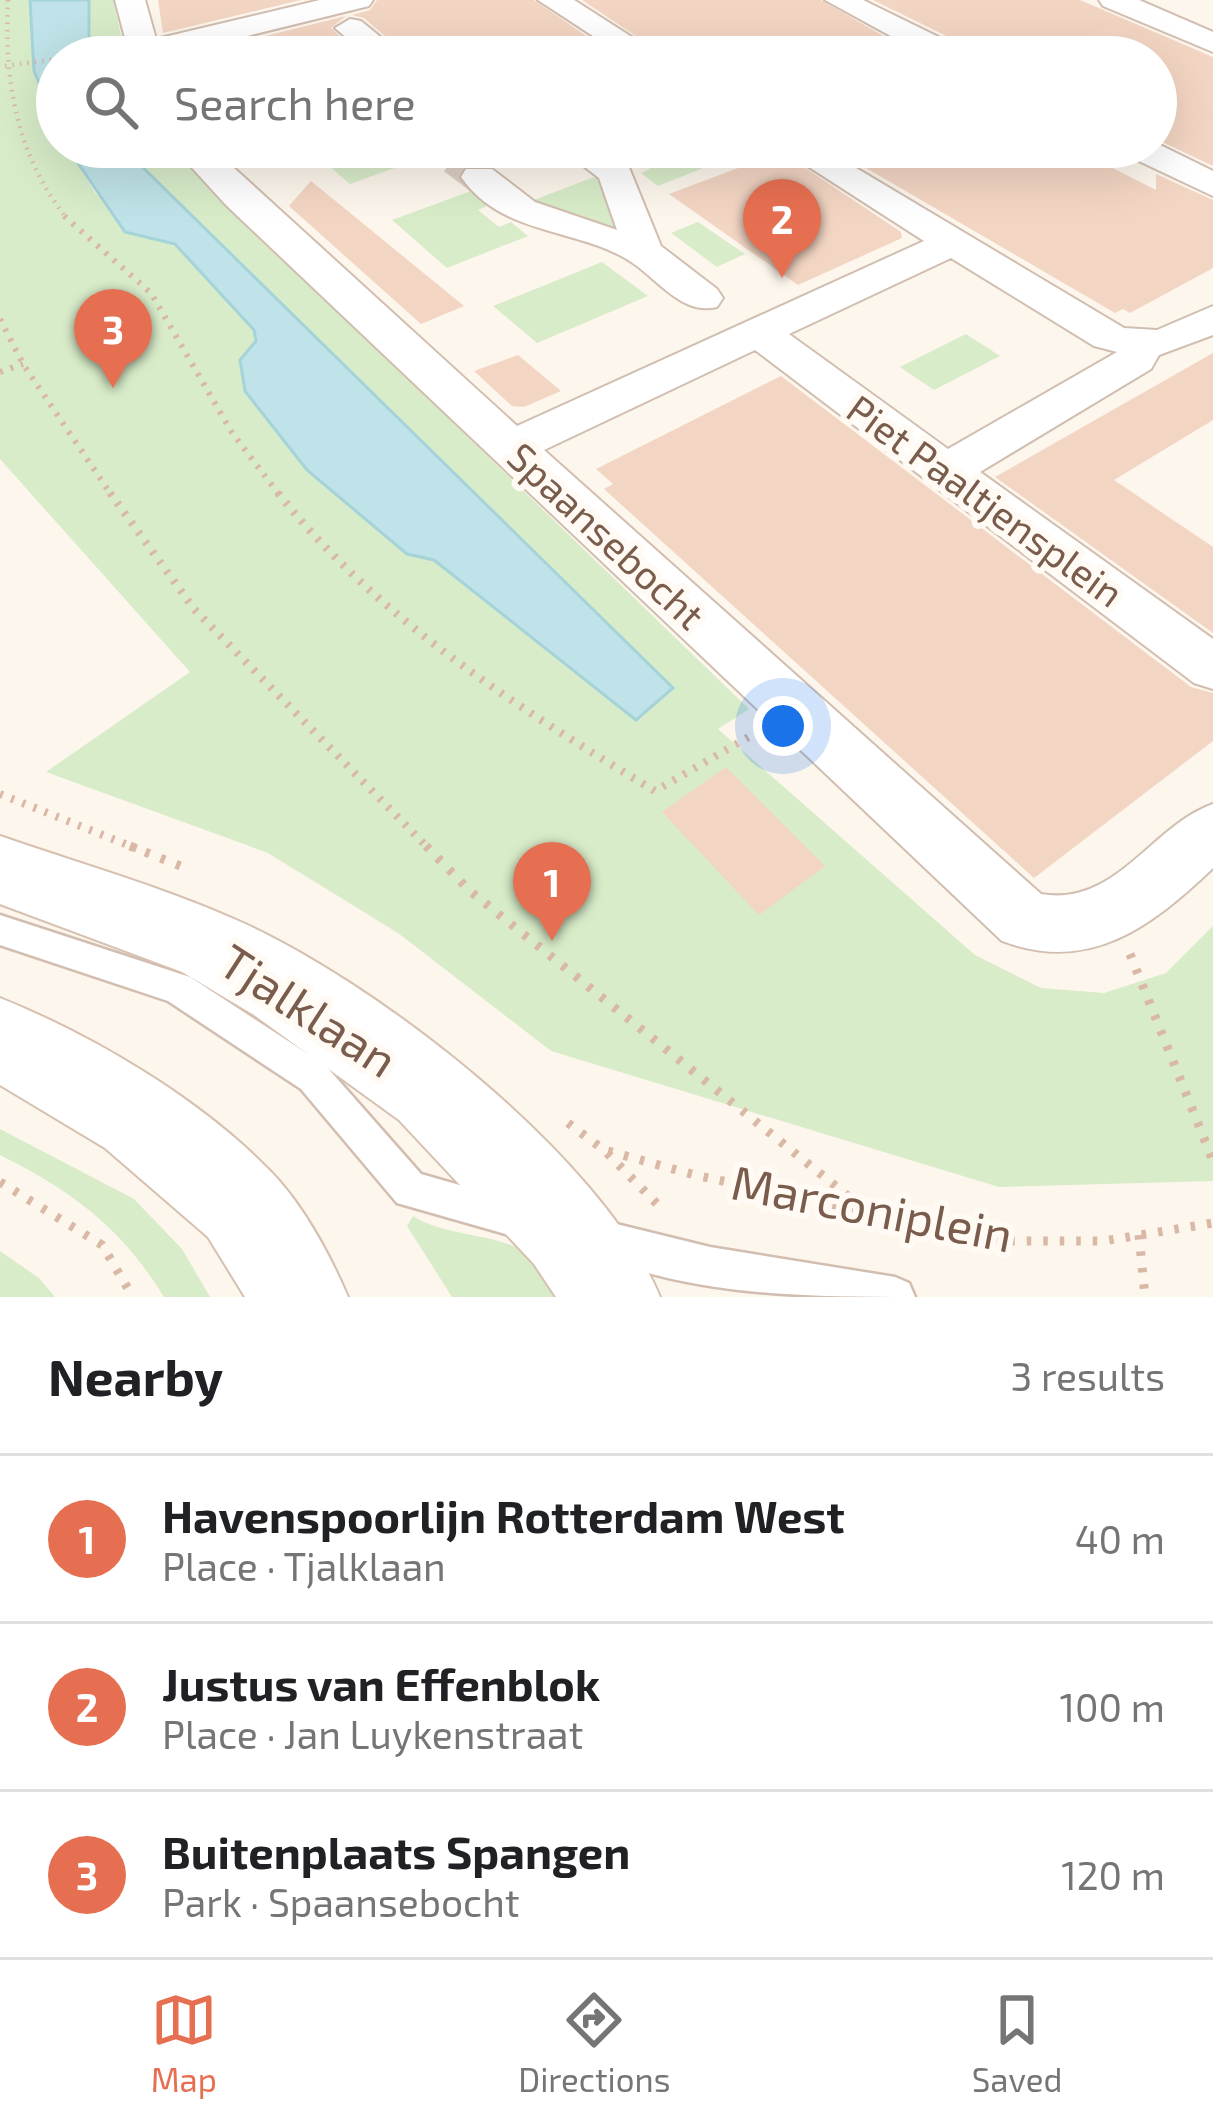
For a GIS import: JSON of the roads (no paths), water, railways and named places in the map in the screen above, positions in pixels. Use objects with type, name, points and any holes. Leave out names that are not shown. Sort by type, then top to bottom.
[{"type":"main road","name":"Tjalklaan","points":[[0,870],[209,946],[284,988],[429,1090],[589,1264]]},
{"type":"main road","points":[[0,1040],[136,1118],[240,1205],[300,1297]]},
{"type":"main road","points":[[240,1205],[263,1297]]},
{"type":"street","points":[[130,0],[140,36]]},
{"type":"street","points":[[553,0],[612,36]]},
{"type":"street","points":[[840,0],[912,36]]},
{"type":"street","points":[[1114,0],[1213,43]]},
{"type":"street","points":[[234,36],[343,14],[366,36]]},
{"type":"street","points":[[1177,167],[1213,185]]},
{"type":"street","name":"Spaansebocht","points":[[211,168],[1025,920],[1058,926],[1111,915],[1213,830]]},
{"type":"street","points":[[608,168],[615,173],[644,252]]},
{"type":"street","points":[[831,168],[1109,337],[1140,346],[1169,342],[1213,318]]},
{"type":"street","points":[[478,177],[522,210],[644,252]]},
{"type":"street","points":[[511,448],[733,320],[953,242]]},
{"type":"street","name":"Piet Paaltjensplein","points":[[644,252],[1213,668]]},
{"type":"street","points":[[945,472],[1136,360],[1140,346]]},
{"type":"lane","name":"Tjalklaan","points":[[0,929],[178,988],[313,1077],[410,1190],[589,1264]]},
{"type":"lane","name":"Marconiplein","points":[[589,1264],[710,1266],[895,1297]]},
{"type":"water","points":[[30,0],[89,0],[89,36],[36,36],[36,76]]},
{"type":"water","points":[[81,168],[143,168],[673,688],[636,720],[434,560],[407,554],[307,470],[245,391],[240,360],[256,341],[254,330],[175,244],[125,232]]},
{"type":"tunnel","points":[[467,168],[479,177]]},
{"type":"place","name":"Justus van Effenblok","points":[[782,278]]},
{"type":"place","name":"Buitenplaats Spangen","points":[[113,388]]},
{"type":"place","name":"Havenspoorlijn Rotterdam West","points":[[552,941]]}]
